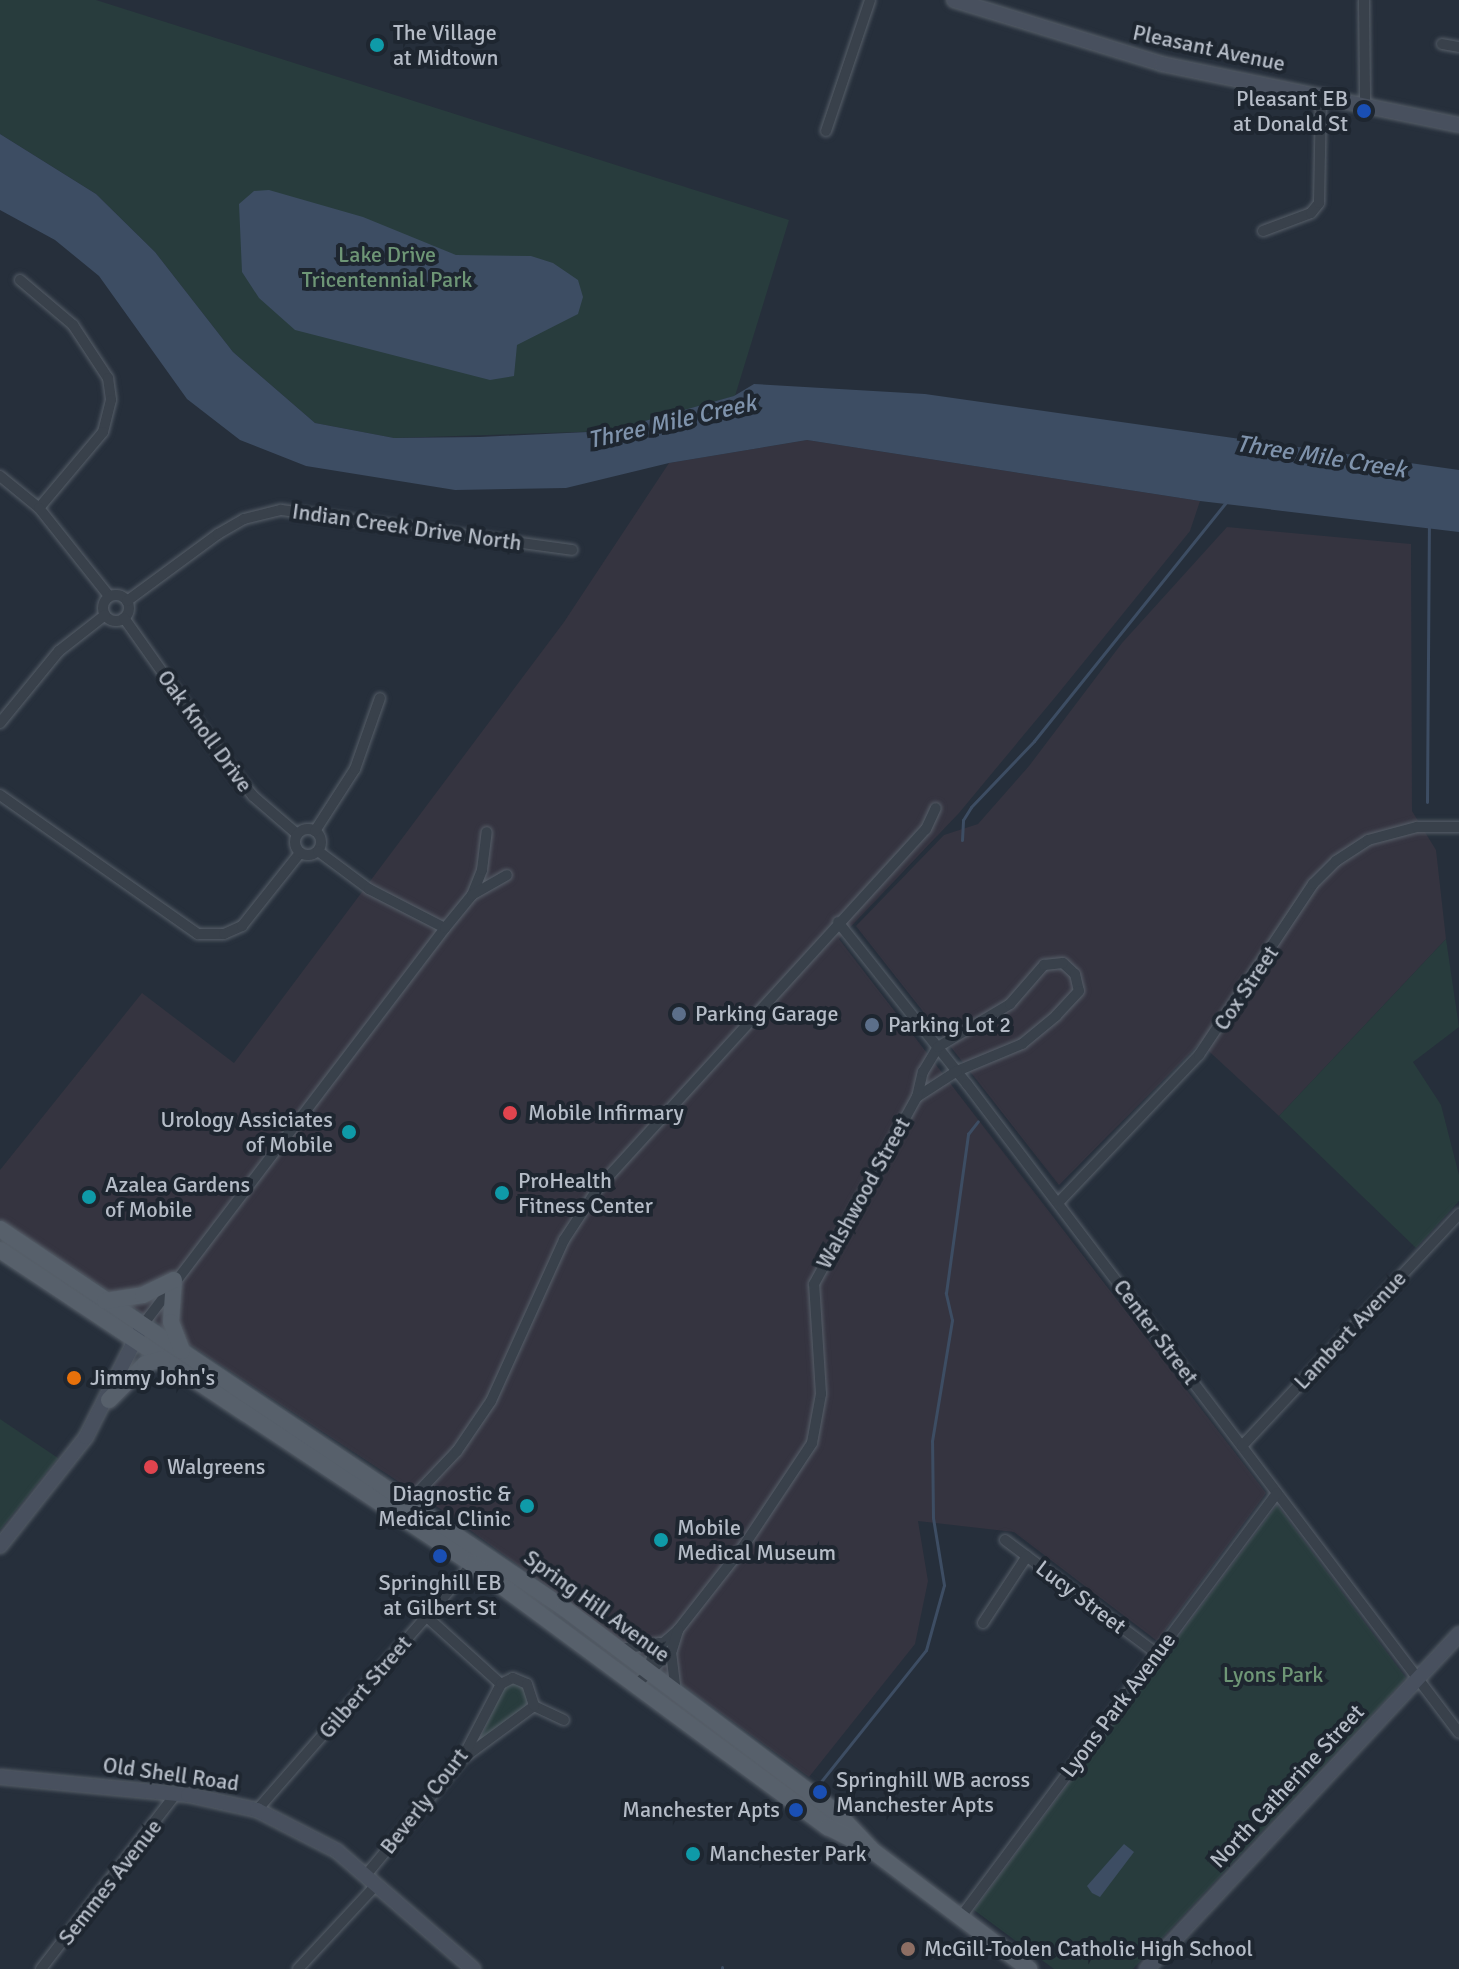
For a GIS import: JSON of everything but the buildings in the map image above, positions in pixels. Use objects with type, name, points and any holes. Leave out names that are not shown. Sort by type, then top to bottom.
[{"type":"main road","name":"Spring Hill Avenue","points":[[0,1229],[105,1301],[162,1359],[403,1508],[621,1649],[644,1676],[676,1690],[838,1814],[873,1851]]},
{"type":"main road","name":"Spring Hill Avenue","points":[[0,1250],[138,1333],[183,1353],[403,1508],[472,1564],[644,1676],[823,1823],[873,1851],[1029,1969]]},
{"type":"main road","points":[[105,1301],[131,1298],[174,1280],[171,1322],[183,1353]]},
{"type":"main road","points":[[109,1400],[145,1364],[162,1359]]},
{"type":"street","points":[[826,131],[870,0]]},
{"type":"street","name":"Pleasant Avenue","points":[[954,0],[1162,64],[1365,103],[1459,125]]},
{"type":"street","points":[[1364,0],[1365,103]]},
{"type":"street","points":[[1442,44],[1459,47]]},
{"type":"street","points":[[1263,231],[1311,213],[1319,203],[1321,95]]},
{"type":"street","points":[[20,280],[73,325],[108,378],[111,400],[103,432],[39,508]]},
{"type":"street","points":[[0,476],[39,508],[109,596],[127,601],[124,618],[105,615]]},
{"type":"street","name":"Indian Creek Drive North","points":[[127,601],[244,519],[281,510],[572,550]]},
{"type":"street","points":[[0,723],[59,651],[105,615],[109,596]]},
{"type":"street","name":"Oak Knoll Drive","points":[[124,618],[236,775],[297,834]]},
{"type":"street","points":[[318,851],[315,831],[355,769],[380,698]]},
{"type":"street","points":[[0,795],[198,934],[224,934],[242,926],[300,853],[318,851],[369,889],[445,928]]},
{"type":"street","points":[[403,1508],[457,1451],[491,1401],[564,1240],[598,1188],[926,829],[936,808]]},
{"type":"street","name":"Cox Street","points":[[1058,1203],[1199,1055],[1313,884],[1336,861],[1381,837],[1417,827],[1459,827]]},
{"type":"street","points":[[300,853],[297,834],[315,831]]},
{"type":"street","points":[[0,1546],[109,1400],[138,1333],[174,1280],[472,895],[484,862],[487,832]]},
{"type":"street","points":[[472,895],[507,875]]},
{"type":"street","name":"Center Street","points":[[838,922],[957,1071],[1459,1733]]},
{"type":"street","name":"Walshwood Street","points":[[676,1690],[672,1650],[678,1630],[812,1443],[821,1394],[814,1284],[917,1097],[923,1072],[938,1047],[1010,1004],[1044,965],[1063,963],[1071,968],[1079,991],[1056,1016],[1022,1044],[957,1071],[917,1097]]},
{"type":"street","name":"Lambert Avenue","points":[[1242,1446],[1459,1214]]},
{"type":"street","name":"Lyons Park Avenue","points":[[960,1918],[1277,1493]]},
{"type":"street","name":"Lucy Street","points":[[1005,1540],[1156,1653]]},
{"type":"street","points":[[983,1623],[1027,1556]]},
{"type":"street","name":"Gilbert Street","points":[[257,1810],[472,1564]]},
{"type":"street","points":[[427,1617],[501,1684],[513,1678],[527,1684],[534,1706],[564,1720]]},
{"type":"street","name":"Walshwood Street","points":[[621,1649],[643,1649],[661,1642],[678,1630]]},
{"type":"street","name":"North Catherine Street","points":[[1147,1969],[1459,1634]]},
{"type":"street","points":[[644,1676],[650,1658],[661,1642]]},
{"type":"street","points":[[644,1676],[672,1650]]},
{"type":"street","name":"Beverly Court","points":[[298,1969],[372,1880],[462,1759],[501,1684]]},
{"type":"street","points":[[462,1759],[534,1706]]},
{"type":"street","name":"Old Shell Road","points":[[0,1777],[176,1794],[257,1810],[328,1846],[372,1880],[473,1969]]},
{"type":"street","name":"Semmes Avenue","points":[[41,1969],[176,1794]]},
{"type":"shaded area","name":"Mobile Infirmary","points":[[807,440],[1200,501],[1190,531],[1057,695],[959,813],[839,939],[1266,1493],[1157,1641],[1014,1532],[918,1521],[928,1581],[915,1644],[809,1777],[448,1514],[0,1220],[0,1170],[142,993],[234,1063],[564,622],[669,463]]},
{"type":"shaded area","points":[[1227,527],[1411,544],[1412,811],[1436,850],[1446,939],[1279,1116],[1200,1043],[1059,1185],[856,926],[944,835],[978,824],[1029,766],[1122,643]]},
{"type":"green space","name":"Lake Drive Tricentennial Park","points":[[0,0],[96,0],[789,220],[735,396],[609,431],[394,438],[315,423],[233,352],[155,252],[96,194],[0,134]]},
{"type":"green space","points":[[1446,939],[1459,1027],[1413,1062],[1441,1105],[1459,1175],[1459,1201],[1416,1248],[1279,1116]]},
{"type":"green space","points":[[0,1419],[58,1458],[0,1530]]},
{"type":"green space","name":"Lyons Park","points":[[1277,1505],[1406,1678],[1133,1969],[1054,1969],[974,1910]]},
{"type":"green space","points":[[512,1683],[521,1684],[529,1698],[525,1707],[478,1743],[504,1688]]},
{"type":"water","name":"Three Mile Creek","points":[[0,134],[96,194],[155,252],[233,352],[315,423],[394,438],[609,431],[734,396],[754,384],[925,394],[1459,470],[1459,532],[1200,501],[807,440],[669,463],[566,488],[455,490],[306,466],[240,440],[187,399],[99,276],[55,240],[0,210]]},
{"type":"water","points":[[269,190],[363,217],[456,255],[531,256],[553,263],[578,280],[583,297],[578,314],[517,345],[514,376],[490,380],[295,330],[259,298],[242,272],[239,204],[254,191]]},
{"type":"water","points":[[1124,1844],[1134,1852],[1100,1897],[1092,1893],[1087,1886]]},
{"type":"waterway","points":[[962,840],[963,820],[971,807],[1034,741],[1226,502]]},
{"type":"waterway","points":[[1427,802],[1429,526]]},
{"type":"waterway","points":[[819,1784],[926,1650],[944,1585],[933,1518],[932,1441],[952,1320],[946,1293],[968,1134],[978,1121]]},
{"type":"place","name":"The Village at Midtown","points":[[377,45]]},
{"type":"place","name":"Pleasant EB at Donald St","points":[[1364,111]]},
{"type":"place","name":"Parking Garage","points":[[679,1014]]},
{"type":"place","name":"Parking Lot 2","points":[[872,1025]]},
{"type":"place","name":"Mobile Infirmary","points":[[510,1113]]},
{"type":"place","name":"Urology Assiciates of Mobile","points":[[349,1132]]},
{"type":"place","name":"ProHealth Fitness Center","points":[[502,1193]]},
{"type":"place","name":"Azalea Gardens of Mobile","points":[[89,1197]]},
{"type":"place","name":"Jimmy John's","points":[[74,1378]]},
{"type":"place","name":"Walgreens","points":[[151,1467]]},
{"type":"place","name":"Diagnostic & Medical Clinic","points":[[527,1506]]},
{"type":"place","name":"Mobile Medical Museum","points":[[661,1540]]},
{"type":"place","name":"Springhill EB at Gilbert St","points":[[440,1556]]},
{"type":"place","name":"Springhill WB across Manchester Apts","points":[[820,1792]]},
{"type":"place","name":"Manchester Apts","points":[[796,1810]]},
{"type":"place","name":"Manchester Park","points":[[693,1854]]},
{"type":"place","name":"McGill-Toolen Catholic High School","points":[[908,1949]]}]
